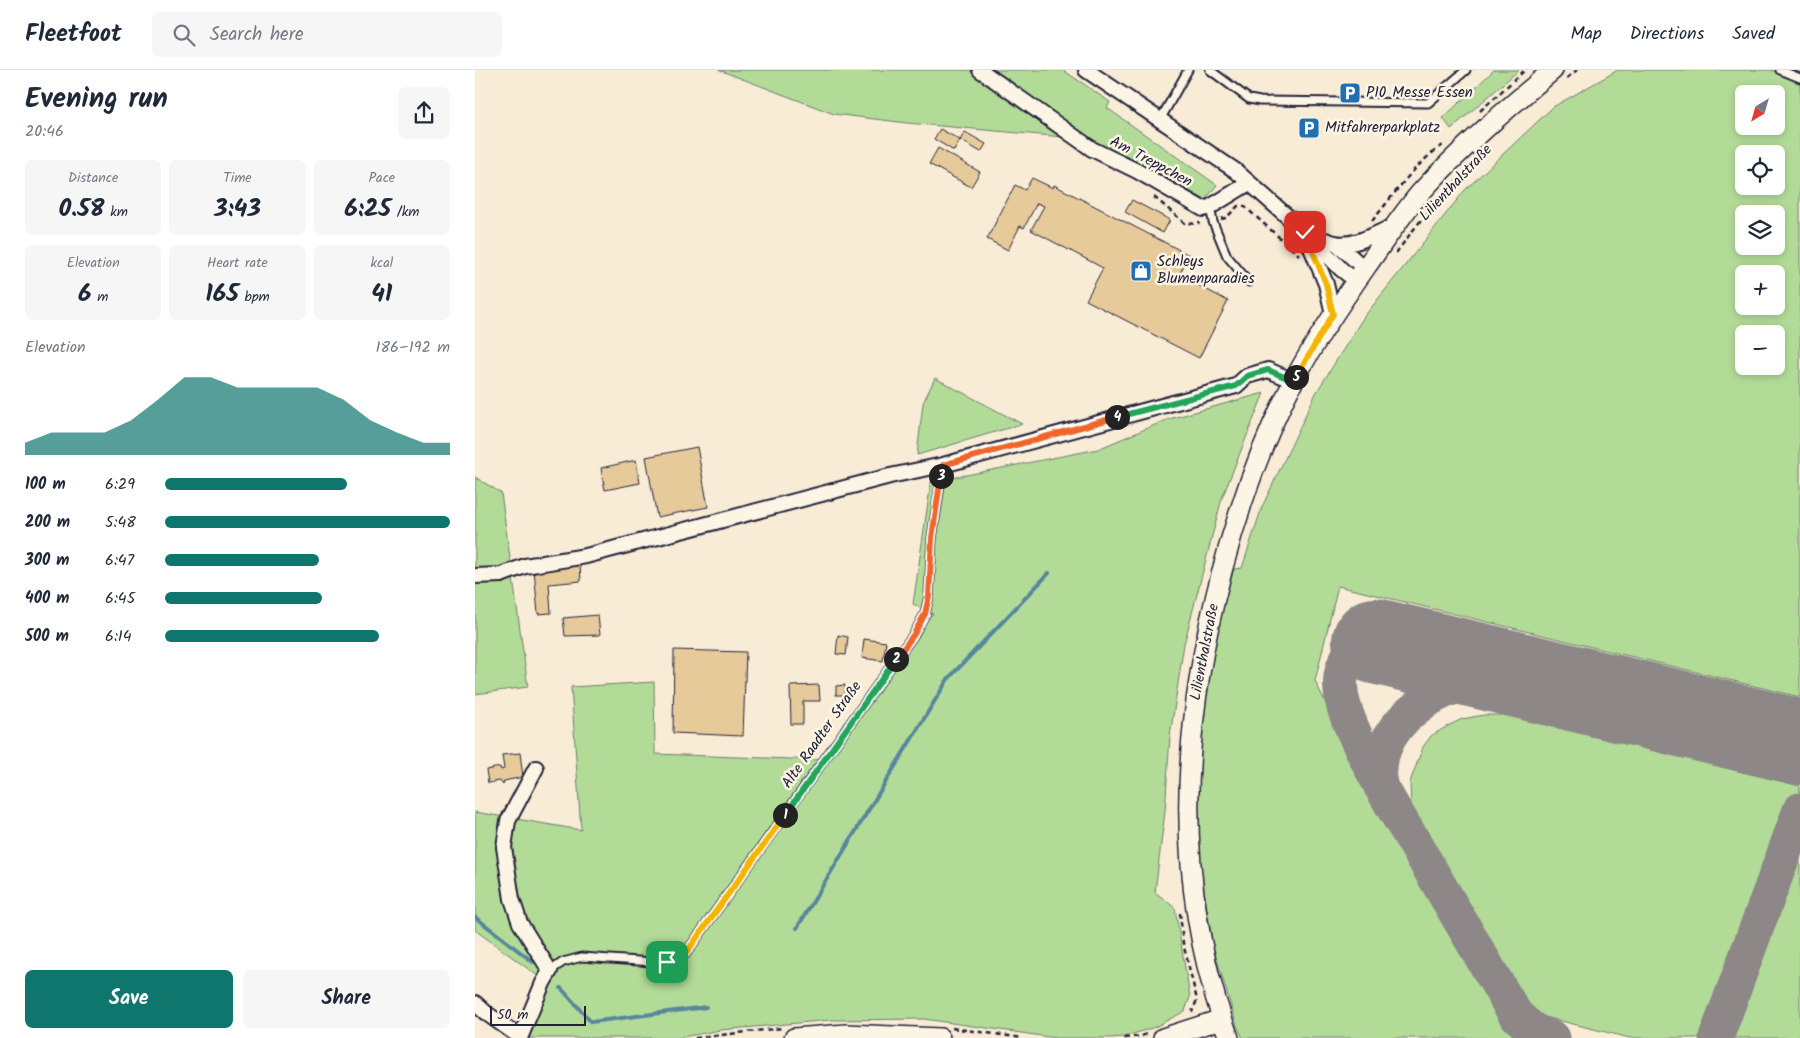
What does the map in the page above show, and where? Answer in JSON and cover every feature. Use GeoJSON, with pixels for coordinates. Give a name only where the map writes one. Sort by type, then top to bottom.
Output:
{"type":"FeatureCollection","features":[{"type":"Feature","properties":{"kind":"main road","name":"Lilienthalstraße"},"geometry":{"type":"LineString","coordinates":[[1229,1038],[1222,1019],[1196,915],[1190,865],[1188,813],[1189,773],[1196,695],[1214,603],[1232,533],[1272,426],[1294,381],[1333,314],[1360,275],[1421,193],[1455,158],[1517,100],[1557,76]]}},
{"type":"Feature","properties":{"kind":"main road"},"geometry":{"type":"LineString","coordinates":[[1163,1038],[1222,1019]]}},
{"type":"Feature","properties":{"kind":"main road"},"geometry":{"type":"LineString","coordinates":[[793,1038],[846,1034],[940,1038]]}},
{"type":"Feature","properties":{"kind":"street","name":"Am Treppchen"},"geometry":{"type":"LineString","coordinates":[[981,70],[1092,149],[1137,171],[1203,209],[1210,208]]}},
{"type":"Feature","properties":{"kind":"street"},"geometry":{"type":"LineString","coordinates":[[1086,70],[1205,150],[1249,183],[1305,232],[1341,269],[1360,275]]}},
{"type":"Feature","properties":{"kind":"street"},"geometry":{"type":"LineString","coordinates":[[1210,208],[1249,183]]}},
{"type":"Feature","properties":{"kind":"street"},"geometry":{"type":"LineString","coordinates":[[1305,232],[1335,243],[1356,242],[1396,225]]}},
{"type":"Feature","properties":{"kind":"street"},"geometry":{"type":"LineString","coordinates":[[1305,232],[1326,284],[1333,314]]}},
{"type":"Feature","properties":{"kind":"street"},"geometry":{"type":"LineString","coordinates":[[1335,243],[1360,275]]}},
{"type":"Feature","properties":{"kind":"street"},"geometry":{"type":"LineString","coordinates":[[475,576],[501,575],[525,566],[586,556],[890,476],[943,465],[1236,386],[1247,376],[1268,370],[1294,381]]}},
{"type":"Feature","properties":{"kind":"street"},"geometry":{"type":"LineString","coordinates":[[475,1003],[520,1038],[543,982],[550,971],[520,923],[512,899],[504,848],[508,821],[536,768]]}},
{"type":"Feature","properties":{"kind":"lane"},"geometry":{"type":"LineString","coordinates":[[1160,120],[1188,70]]}},
{"type":"Feature","properties":{"kind":"lane"},"geometry":{"type":"LineString","coordinates":[[1210,70],[1249,99],[1260,101],[1428,103],[1466,70]]}},
{"type":"Feature","properties":{"kind":"lane"},"geometry":{"type":"LineString","coordinates":[[1784,71],[1800,78]]}},
{"type":"Feature","properties":{"kind":"lane"},"geometry":{"type":"LineString","coordinates":[[1210,208],[1213,222],[1227,256],[1249,282]]}},
{"type":"Feature","properties":{"kind":"lane","name":"Alte Raadter Straße"},"geometry":{"type":"LineString","coordinates":[[550,971],[563,962],[582,957],[667,962],[678,960],[686,953],[908,642],[925,614],[929,596],[932,538],[943,465]]}},
{"type":"Feature","properties":{"kind":"path"},"geometry":{"type":"LineString","coordinates":[[1557,76],[1577,70]]}},
{"type":"Feature","properties":{"kind":"path","name":"Lilienthalstraße"},"geometry":{"type":"LineString","coordinates":[[1395,254],[1417,225],[1467,168]]}},
{"type":"Feature","properties":{"kind":"path"},"geometry":{"type":"LineString","coordinates":[[1147,192],[1186,224],[1213,222],[1226,218],[1238,206],[1244,206],[1299,255]]}},
{"type":"Feature","properties":{"kind":"green space"},"geometry":{"type":"Polygon","coordinates":[[[719,70],[969,70],[1063,137],[907,123],[834,114],[719,70]]]}},
{"type":"Feature","properties":{"kind":"green space"},"geometry":{"type":"Polygon","coordinates":[[[992,70],[1063,70],[1110,102],[1107,108],[1217,185],[1205,200],[1157,172],[1099,147],[992,70]]]}},
{"type":"Feature","properties":{"kind":"green space"},"geometry":{"type":"Polygon","coordinates":[[[1494,70],[1519,70],[1451,129],[1443,118],[1494,70]]]}},
{"type":"Feature","properties":{"kind":"green space"},"geometry":{"type":"Polygon","coordinates":[[[1618,70],[1771,70],[1800,81],[1800,697],[1338,586],[1315,681],[1387,828],[1505,1023],[1522,1038],[1243,1038],[1237,1026],[1213,946],[1201,871],[1197,772],[1207,690],[1221,614],[1234,569],[1242,568],[1262,507],[1316,393],[1363,318],[1465,190],[1553,107],[1618,70]]]}},
{"type":"Feature","properties":{"kind":"green space"},"geometry":{"type":"Polygon","coordinates":[[[935,378],[1022,424],[917,455],[923,403],[935,378]]]}},
{"type":"Feature","properties":{"kind":"green space"},"geometry":{"type":"Polygon","coordinates":[[[1264,393],[1222,498],[1184,644],[1170,736],[1165,811],[1155,892],[1175,908],[1190,997],[1185,1011],[1155,1027],[1124,1037],[1110,1038],[1056,1038],[924,1019],[831,1020],[721,1030],[677,1038],[525,1038],[542,979],[475,930],[475,812],[581,830],[571,687],[654,682],[655,754],[820,760],[711,913],[933,614],[913,604],[931,482],[1098,449],[1169,419],[1264,393]]]}},
{"type":"Feature","properties":{"kind":"green space"},"geometry":{"type":"Polygon","coordinates":[[[475,477],[501,493],[528,687],[475,694],[475,477]]]}},
{"type":"Feature","properties":{"kind":"green space"},"geometry":{"type":"Polygon","coordinates":[[[1484,715],[1507,715],[1800,786],[1800,1038],[1630,1038],[1545,1017],[1531,1007],[1420,828],[1411,806],[1410,782],[1423,747],[1431,736],[1462,719],[1484,715]]]}},
{"type":"Feature","properties":{"kind":"building"},"geometry":{"type":"Polygon","coordinates":[[[940,129],[960,140],[954,151],[934,139],[940,129]]]}},
{"type":"Feature","properties":{"kind":"building"},"geometry":{"type":"Polygon","coordinates":[[[965,132],[986,144],[981,152],[960,140],[965,132]]]}},
{"type":"Feature","properties":{"kind":"building"},"geometry":{"type":"Polygon","coordinates":[[[938,148],[980,172],[971,187],[929,164],[938,148]]]}},
{"type":"Feature","properties":{"kind":"building","name":"Schleys Blumenparadies"},"geometry":{"type":"Polygon","coordinates":[[[1032,178],[1053,188],[1054,185],[1189,255],[1179,275],[1228,301],[1199,358],[1086,300],[1103,268],[1031,230],[1044,206],[1037,203],[1024,228],[1020,226],[1008,250],[987,239],[1015,185],[1025,190],[1032,178]]]}},
{"type":"Feature","properties":{"kind":"building"},"geometry":{"type":"Polygon","coordinates":[[[1132,200],[1170,220],[1163,233],[1125,212],[1132,200]]]}},
{"type":"Feature","properties":{"kind":"building"},"geometry":{"type":"Polygon","coordinates":[[[697,447],[708,507],[657,517],[646,457],[697,447]]]}},
{"type":"Feature","properties":{"kind":"building"},"geometry":{"type":"Polygon","coordinates":[[[636,460],[640,483],[605,490],[601,468],[636,460]]]}},
{"type":"Feature","properties":{"kind":"building"},"geometry":{"type":"Polygon","coordinates":[[[580,565],[581,581],[549,584],[551,613],[538,614],[534,569],[580,565]]]}},
{"type":"Feature","properties":{"kind":"building"},"geometry":{"type":"Polygon","coordinates":[[[598,615],[600,635],[565,636],[563,618],[598,615]]]}},
{"type":"Feature","properties":{"kind":"building"},"geometry":{"type":"Polygon","coordinates":[[[838,635],[848,637],[846,655],[836,654],[838,635]]]}},
{"type":"Feature","properties":{"kind":"building"},"geometry":{"type":"Polygon","coordinates":[[[864,639],[886,642],[883,661],[862,658],[864,639]]]}},
{"type":"Feature","properties":{"kind":"building"},"geometry":{"type":"Polygon","coordinates":[[[674,650],[746,652],[743,736],[673,733],[674,650]]]}},
{"type":"Feature","properties":{"kind":"building"},"geometry":{"type":"Polygon","coordinates":[[[819,685],[820,701],[803,701],[803,724],[791,724],[790,686],[819,685]]]}},
{"type":"Feature","properties":{"kind":"building"},"geometry":{"type":"Polygon","coordinates":[[[845,685],[845,695],[836,695],[836,686],[845,685]]]}},
{"type":"Feature","properties":{"kind":"building"},"geometry":{"type":"Polygon","coordinates":[[[520,753],[523,777],[504,781],[503,785],[500,781],[488,783],[486,770],[500,767],[501,770],[504,769],[502,755],[520,753]]]}},
{"type":"Feature","properties":{"kind":"waterway"},"geometry":{"type":"LineString","coordinates":[[797,928],[948,679],[1049,573]]}},
{"type":"Feature","properties":{"kind":"waterway"},"geometry":{"type":"LineString","coordinates":[[475,917],[533,962]]}},
{"type":"Feature","properties":{"kind":"waterway"},"geometry":{"type":"LineString","coordinates":[[561,988],[591,1022],[706,1007]]}},
{"type":"Feature","properties":{"kind":"taxiway"},"geometry":{"type":"LineString","coordinates":[[1375,641],[1366,642],[1352,651],[1347,658],[1342,674],[1343,703],[1356,737],[1389,801],[1515,1014],[1534,1031],[1553,1038]]}},
{"type":"Feature","properties":{"kind":"taxiway"},"geometry":{"type":"LineString","coordinates":[[1381,787],[1380,766],[1385,746],[1395,729],[1409,714],[1426,701],[1464,684],[1484,680],[1514,679],[1564,686]]}},
{"type":"Feature","properties":{"kind":"taxiway"},"geometry":{"type":"LineString","coordinates":[[1716,1038],[1800,810]]}},
{"type":"Feature","properties":{"kind":"runway"},"geometry":{"type":"LineString","coordinates":[[1375,641],[1800,742]]}},
{"type":"Feature","properties":{"kind":"place","name":"P10 Messe Essen"},"geometry":{"type":"Point","coordinates":[1350,93]}},
{"type":"Feature","properties":{"kind":"place","name":"Mitfahrerparkplatz"},"geometry":{"type":"Point","coordinates":[1309,128]}},
{"type":"Feature","properties":{"kind":"place","name":"Schleys Blumenparadies"},"geometry":{"type":"Point","coordinates":[1141,271]}},
{"type":"Feature","properties":{"kind":"route"},"geometry":{"type":"LineString","coordinates":[[667,962],[678,960],[686,953],[914,634],[925,614],[929,596],[932,538],[943,465],[1236,386],[1247,376],[1268,370],[1294,381],[1333,314],[1326,284],[1305,232]]}}]}
